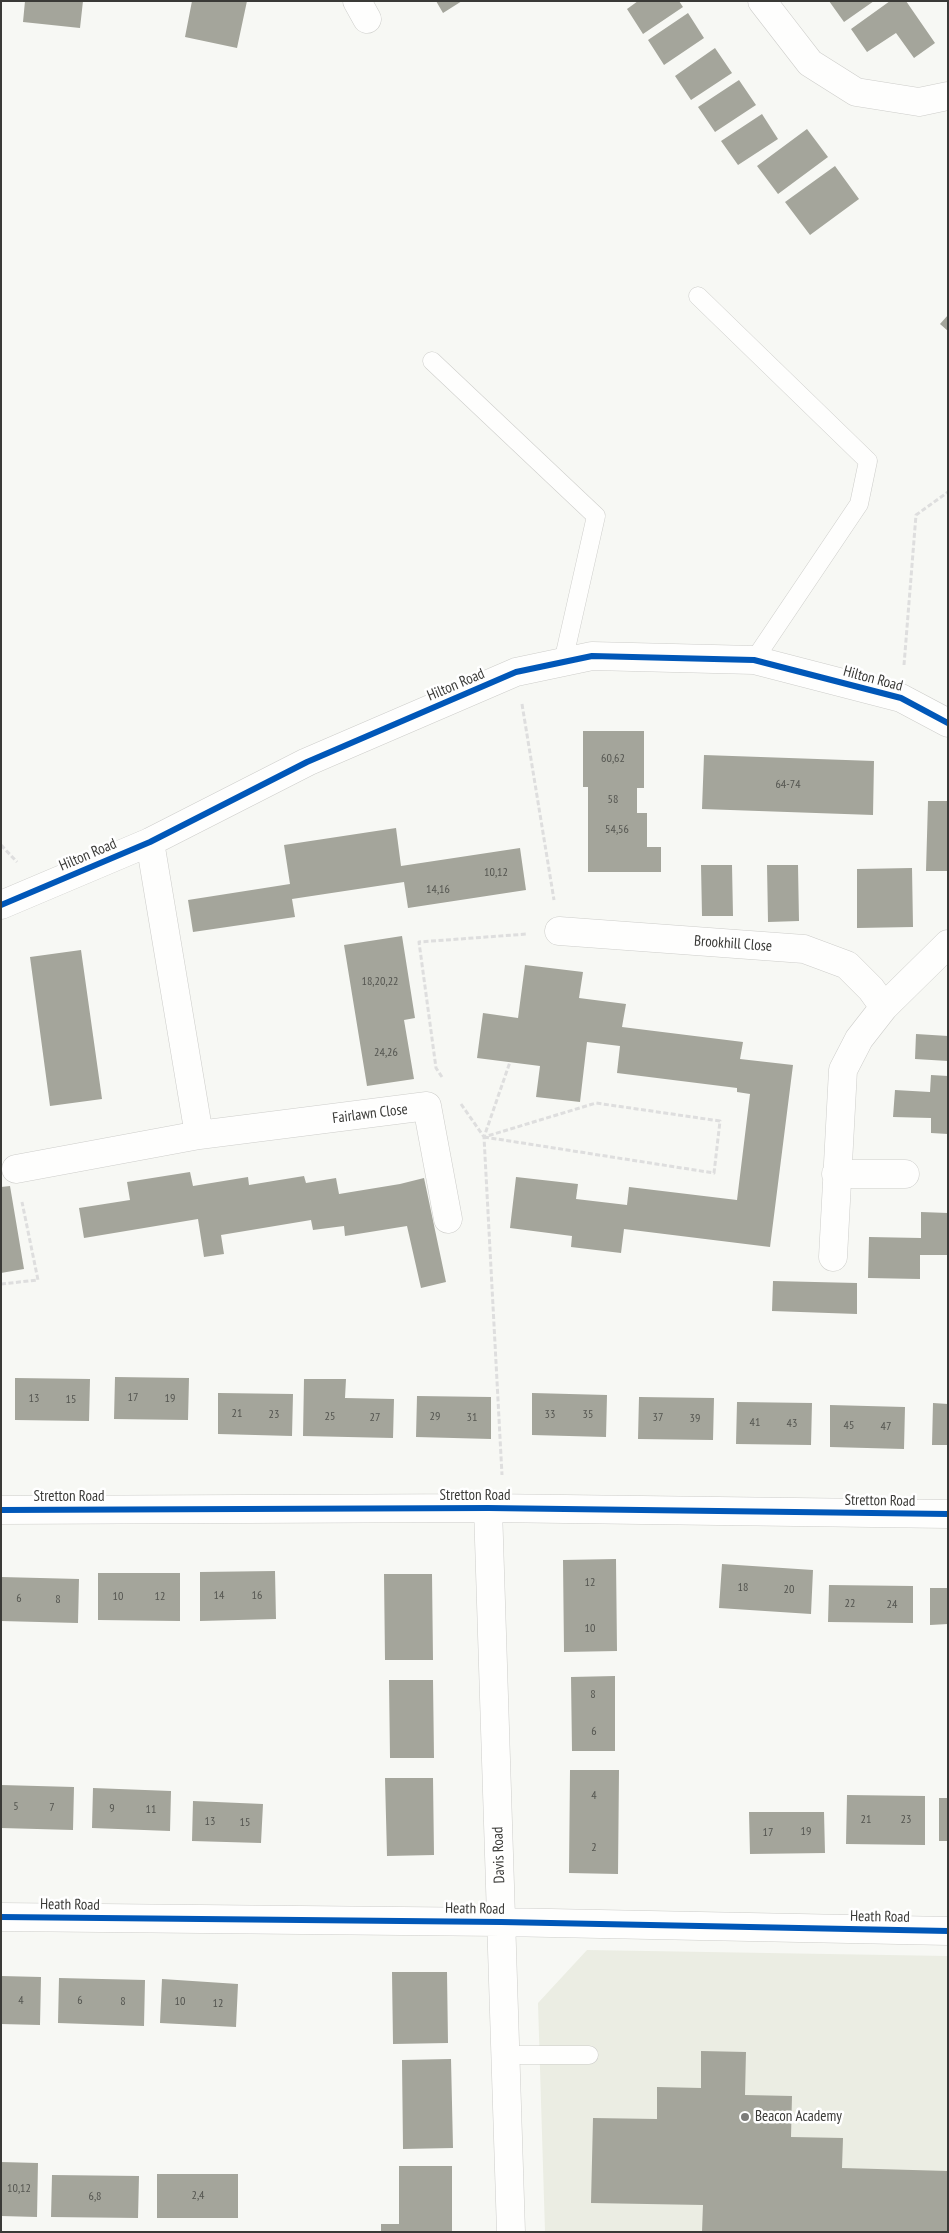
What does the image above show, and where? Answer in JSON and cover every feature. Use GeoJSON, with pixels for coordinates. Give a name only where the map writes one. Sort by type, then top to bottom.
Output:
{"type":"FeatureCollection","features":[{"type":"Feature","properties":{"kind":"street"},"geometry":{"type":"LineString","coordinates":[[762,1],[810,63],[856,92],[919,102],[948,96]]}},
{"type":"Feature","properties":{"kind":"street","name":"Hilton Road"},"geometry":{"type":"LineString","coordinates":[[1,905],[150,842],[307,762],[516,672],[592,656],[754,660],[901,698],[948,723]]}},
{"type":"Feature","properties":{"kind":"street"},"geometry":{"type":"LineString","coordinates":[[150,842],[199,1135]]}},
{"type":"Feature","properties":{"kind":"street","name":"Brookhill Close"},"geometry":{"type":"LineString","coordinates":[[559,931],[804,949],[847,965],[871,989],[884,1007]]}},
{"type":"Feature","properties":{"kind":"street"},"geometry":{"type":"LineString","coordinates":[[833,1257],[843,1070],[859,1039],[884,1007],[948,944]]}},
{"type":"Feature","properties":{"kind":"street","name":"Fairlawn Close"},"geometry":{"type":"LineString","coordinates":[[16,1169],[199,1135],[427,1106],[448,1219]]}},
{"type":"Feature","properties":{"kind":"street"},"geometry":{"type":"LineString","coordinates":[[836,1174],[904,1174]]}},
{"type":"Feature","properties":{"kind":"street","name":"Stretton Road"},"geometry":{"type":"LineString","coordinates":[[1,1510],[496,1508],[948,1514]]}},
{"type":"Feature","properties":{"kind":"street","name":"Davis Road"},"geometry":{"type":"LineString","coordinates":[[496,1508],[501,1922],[511,2232]]}},
{"type":"Feature","properties":{"kind":"street","name":"Heath Road"},"geometry":{"type":"LineString","coordinates":[[1,1917],[501,1922],[948,1931]]}},
{"type":"Feature","properties":{"kind":"lane"},"geometry":{"type":"LineString","coordinates":[[698,296],[868,461],[859,504],[754,660]]}},
{"type":"Feature","properties":{"kind":"lane"},"geometry":{"type":"LineString","coordinates":[[432,361],[596,516],[563,662]]}},
{"type":"Feature","properties":{"kind":"lane"},"geometry":{"type":"LineString","coordinates":[[505,2055],[589,2056]]}},
{"type":"Feature","properties":{"kind":"path"},"geometry":{"type":"LineString","coordinates":[[901,698],[916,515],[948,492]]}},
{"type":"Feature","properties":{"kind":"path"},"geometry":{"type":"LineString","coordinates":[[447,1083],[436,1068],[419,942],[559,931],[516,672]]}},
{"type":"Feature","properties":{"kind":"path"},"geometry":{"type":"LineString","coordinates":[[496,1508],[484,1137],[510,1062]]}},
{"type":"Feature","properties":{"kind":"path"},"geometry":{"type":"LineString","coordinates":[[457,1099],[484,1137],[714,1173],[720,1121],[596,1103],[484,1137]]}},
{"type":"Feature","properties":{"kind":"path"},"geometry":{"type":"LineString","coordinates":[[1,1284],[38,1280],[16,1169]]}},
{"type":"Feature","properties":{"kind":"shaded area","name":"Beacon Academy"},"geometry":{"type":"Polygon","coordinates":[[[587,1950],[948,1956],[948,2232],[545,2232],[538,2003],[587,1950]]]}},
{"type":"Feature","properties":{"kind":"building"},"geometry":{"type":"Polygon","coordinates":[[[25,1],[83,1],[80,28],[23,22],[25,1]]]}},
{"type":"Feature","properties":{"kind":"building"},"geometry":{"type":"Polygon","coordinates":[[[192,1],[247,1],[237,48],[185,37],[192,1]]]}},
{"type":"Feature","properties":{"kind":"building"},"geometry":{"type":"Polygon","coordinates":[[[436,1],[462,1],[443,13],[436,1]]]}},
{"type":"Feature","properties":{"kind":"building"},"geometry":{"type":"Polygon","coordinates":[[[638,1],[679,1],[683,7],[643,34],[627,9],[638,1]]]}},
{"type":"Feature","properties":{"kind":"building"},"geometry":{"type":"Polygon","coordinates":[[[829,1],[874,1],[844,22],[829,1]]]}},
{"type":"Feature","properties":{"kind":"building"},"geometry":{"type":"Polygon","coordinates":[[[890,1],[906,1],[935,43],[914,58],[896,33],[867,52],[851,29],[890,1]]]}},
{"type":"Feature","properties":{"kind":"building"},"geometry":{"type":"Polygon","coordinates":[[[688,13],[704,38],[664,65],[648,40],[688,13]]]}},
{"type":"Feature","properties":{"kind":"building"},"geometry":{"type":"Polygon","coordinates":[[[715,48],[732,73],[691,100],[675,76],[715,48]]]}},
{"type":"Feature","properties":{"kind":"building"},"geometry":{"type":"Polygon","coordinates":[[[739,80],[756,105],[715,132],[698,107],[739,80]]]}},
{"type":"Feature","properties":{"kind":"building"},"geometry":{"type":"Polygon","coordinates":[[[762,114],[778,139],[738,165],[721,141],[762,114]]]}},
{"type":"Feature","properties":{"kind":"building"},"geometry":{"type":"Polygon","coordinates":[[[807,129],[828,157],[778,194],[757,166],[807,129]]]}},
{"type":"Feature","properties":{"kind":"building"},"geometry":{"type":"Polygon","coordinates":[[[835,166],[859,199],[810,235],[785,202],[835,166]]]}},
{"type":"Feature","properties":{"kind":"building"},"geometry":{"type":"Polygon","coordinates":[[[948,315],[948,331],[940,324],[948,315]]]}},
{"type":"Feature","properties":{"kind":"building"},"geometry":{"type":"Polygon","coordinates":[[[583,731],[644,731],[644,788],[637,788],[637,813],[647,813],[647,847],[661,847],[661,872],[588,872],[588,787],[583,787],[583,731]]]}},
{"type":"Feature","properties":{"kind":"building"},"geometry":{"type":"Polygon","coordinates":[[[704,755],[874,761],[873,815],[702,809],[704,755]]]}},
{"type":"Feature","properties":{"kind":"building"},"geometry":{"type":"Polygon","coordinates":[[[928,801],[948,801],[948,871],[926,871],[928,801]]]}},
{"type":"Feature","properties":{"kind":"building"},"geometry":{"type":"Polygon","coordinates":[[[396,828],[401,866],[520,848],[526,890],[408,908],[404,882],[292,899],[295,917],[193,932],[188,900],[290,884],[284,845],[396,828]]]}},
{"type":"Feature","properties":{"kind":"building"},"geometry":{"type":"Polygon","coordinates":[[[701,865],[732,865],[733,916],[702,916],[701,865]]]}},
{"type":"Feature","properties":{"kind":"building"},"geometry":{"type":"Polygon","coordinates":[[[767,865],[798,865],[799,921],[768,922],[767,865]]]}},
{"type":"Feature","properties":{"kind":"building"},"geometry":{"type":"Polygon","coordinates":[[[912,868],[913,927],[857,928],[857,869],[912,868]]]}},
{"type":"Feature","properties":{"kind":"building"},"geometry":{"type":"Polygon","coordinates":[[[402,936],[415,1018],[404,1020],[414,1079],[367,1086],[344,945],[402,936]]]}},
{"type":"Feature","properties":{"kind":"building"},"geometry":{"type":"Polygon","coordinates":[[[81,950],[102,1099],[50,1106],[30,957],[81,950]]]}},
{"type":"Feature","properties":{"kind":"building"},"geometry":{"type":"Polygon","coordinates":[[[525,965],[583,972],[579,998],[626,1004],[622,1027],[743,1042],[740,1059],[793,1065],[770,1247],[624,1229],[621,1253],[571,1247],[572,1236],[510,1228],[516,1177],[578,1184],[576,1199],[627,1205],[629,1187],[737,1200],[750,1094],[737,1092],[737,1088],[617,1073],[620,1046],[587,1042],[580,1102],[536,1097],[540,1066],[477,1058],[483,1013],[518,1018],[525,965]]]}},
{"type":"Feature","properties":{"kind":"building"},"geometry":{"type":"Polygon","coordinates":[[[916,1034],[948,1036],[948,1061],[915,1059],[916,1034]]]}},
{"type":"Feature","properties":{"kind":"building"},"geometry":{"type":"Polygon","coordinates":[[[931,1075],[948,1076],[948,1134],[931,1133],[931,1118],[893,1117],[895,1090],[930,1092],[931,1075]]]}},
{"type":"Feature","properties":{"kind":"building"},"geometry":{"type":"Polygon","coordinates":[[[190,1172],[193,1186],[248,1177],[249,1185],[304,1176],[306,1183],[336,1178],[339,1194],[424,1178],[446,1282],[421,1288],[407,1226],[345,1236],[344,1226],[313,1230],[311,1220],[221,1235],[224,1254],[204,1257],[198,1219],[84,1238],[79,1208],[130,1200],[127,1182],[190,1172]]]}},
{"type":"Feature","properties":{"kind":"building"},"geometry":{"type":"Polygon","coordinates":[[[10,1186],[24,1269],[1,1273],[1,1187],[10,1186]]]}},
{"type":"Feature","properties":{"kind":"building"},"geometry":{"type":"Polygon","coordinates":[[[921,1212],[948,1213],[948,1255],[920,1255],[920,1279],[868,1278],[869,1237],[921,1238],[921,1212]]]}},
{"type":"Feature","properties":{"kind":"building"},"geometry":{"type":"Polygon","coordinates":[[[773,1281],[857,1283],[857,1314],[772,1311],[773,1281]]]}},
{"type":"Feature","properties":{"kind":"building"},"geometry":{"type":"Polygon","coordinates":[[[115,1377],[189,1378],[188,1420],[114,1419],[115,1377]]]}},
{"type":"Feature","properties":{"kind":"building"},"geometry":{"type":"Polygon","coordinates":[[[15,1378],[90,1379],[89,1421],[15,1420],[15,1378]]]}},
{"type":"Feature","properties":{"kind":"building"},"geometry":{"type":"Polygon","coordinates":[[[304,1379],[346,1379],[345,1398],[394,1399],[393,1438],[303,1436],[304,1379]]]}},
{"type":"Feature","properties":{"kind":"building"},"geometry":{"type":"Polygon","coordinates":[[[218,1393],[293,1394],[292,1436],[218,1434],[218,1393]]]}},
{"type":"Feature","properties":{"kind":"building"},"geometry":{"type":"Polygon","coordinates":[[[532,1393],[607,1395],[606,1437],[532,1435],[532,1393]]]}},
{"type":"Feature","properties":{"kind":"building"},"geometry":{"type":"Polygon","coordinates":[[[417,1396],[491,1397],[491,1439],[416,1437],[417,1396]]]}},
{"type":"Feature","properties":{"kind":"building"},"geometry":{"type":"Polygon","coordinates":[[[639,1397],[714,1398],[713,1440],[638,1439],[639,1397]]]}},
{"type":"Feature","properties":{"kind":"building"},"geometry":{"type":"Polygon","coordinates":[[[737,1402],[812,1403],[811,1445],[736,1444],[737,1402]]]}},
{"type":"Feature","properties":{"kind":"building"},"geometry":{"type":"Polygon","coordinates":[[[933,1403],[948,1404],[948,1445],[932,1445],[933,1403]]]}},
{"type":"Feature","properties":{"kind":"building"},"geometry":{"type":"Polygon","coordinates":[[[830,1405],[905,1407],[904,1449],[830,1447],[830,1405]]]}},
{"type":"Feature","properties":{"kind":"building"},"geometry":{"type":"Polygon","coordinates":[[[616,1559],[617,1651],[564,1652],[563,1560],[616,1559]]]}},
{"type":"Feature","properties":{"kind":"building"},"geometry":{"type":"Polygon","coordinates":[[[722,1564],[813,1570],[811,1614],[719,1608],[722,1564]]]}},
{"type":"Feature","properties":{"kind":"building"},"geometry":{"type":"Polygon","coordinates":[[[275,1571],[276,1619],[200,1621],[200,1572],[275,1571]]]}},
{"type":"Feature","properties":{"kind":"building"},"geometry":{"type":"Polygon","coordinates":[[[98,1573],[180,1573],[180,1621],[98,1620],[98,1573]]]}},
{"type":"Feature","properties":{"kind":"building"},"geometry":{"type":"Polygon","coordinates":[[[384,1574],[432,1574],[433,1660],[385,1660],[384,1574]]]}},
{"type":"Feature","properties":{"kind":"building"},"geometry":{"type":"Polygon","coordinates":[[[1,1577],[79,1579],[78,1623],[1,1621],[1,1577]]]}},
{"type":"Feature","properties":{"kind":"building"},"geometry":{"type":"Polygon","coordinates":[[[829,1585],[913,1586],[913,1623],[828,1622],[829,1585]]]}},
{"type":"Feature","properties":{"kind":"building"},"geometry":{"type":"Polygon","coordinates":[[[930,1588],[948,1588],[948,1624],[930,1625],[930,1588]]]}},
{"type":"Feature","properties":{"kind":"building"},"geometry":{"type":"Polygon","coordinates":[[[615,1676],[615,1751],[572,1751],[571,1677],[615,1676]]]}},
{"type":"Feature","properties":{"kind":"building"},"geometry":{"type":"Polygon","coordinates":[[[389,1680],[433,1680],[434,1758],[390,1758],[389,1680]]]}},
{"type":"Feature","properties":{"kind":"building"},"geometry":{"type":"Polygon","coordinates":[[[570,1770],[619,1770],[618,1874],[569,1873],[570,1770]]]}},
{"type":"Feature","properties":{"kind":"building"},"geometry":{"type":"Polygon","coordinates":[[[385,1778],[433,1778],[434,1855],[387,1856],[385,1778]]]}},
{"type":"Feature","properties":{"kind":"building"},"geometry":{"type":"Polygon","coordinates":[[[1,1785],[74,1787],[73,1830],[1,1828],[1,1785]]]}},
{"type":"Feature","properties":{"kind":"building"},"geometry":{"type":"Polygon","coordinates":[[[93,1788],[171,1791],[170,1831],[92,1828],[93,1788]]]}},
{"type":"Feature","properties":{"kind":"building"},"geometry":{"type":"Polygon","coordinates":[[[847,1795],[925,1796],[925,1845],[846,1844],[847,1795]]]}},
{"type":"Feature","properties":{"kind":"building"},"geometry":{"type":"Polygon","coordinates":[[[939,1798],[948,1798],[948,1841],[939,1841],[939,1798]]]}},
{"type":"Feature","properties":{"kind":"building"},"geometry":{"type":"Polygon","coordinates":[[[193,1801],[263,1804],[261,1843],[192,1841],[193,1801]]]}},
{"type":"Feature","properties":{"kind":"building"},"geometry":{"type":"Polygon","coordinates":[[[749,1812],[824,1812],[825,1853],[750,1854],[749,1812]]]}},
{"type":"Feature","properties":{"kind":"building"},"geometry":{"type":"Polygon","coordinates":[[[392,1972],[447,1972],[448,2043],[393,2044],[392,1972]]]}},
{"type":"Feature","properties":{"kind":"building"},"geometry":{"type":"Polygon","coordinates":[[[1,1976],[41,1977],[40,2025],[1,2024],[1,1976]]]}},
{"type":"Feature","properties":{"kind":"building"},"geometry":{"type":"Polygon","coordinates":[[[59,1978],[145,1980],[144,2026],[58,2023],[59,1978]]]}},
{"type":"Feature","properties":{"kind":"building"},"geometry":{"type":"Polygon","coordinates":[[[162,1979],[238,1984],[236,2027],[160,2023],[162,1979]]]}},
{"type":"Feature","properties":{"kind":"building"},"geometry":{"type":"Polygon","coordinates":[[[701,2051],[746,2052],[745,2095],[792,2096],[791,2137],[843,2138],[842,2168],[948,2171],[948,2232],[702,2232],[703,2205],[591,2203],[593,2118],[657,2119],[657,2087],[701,2088],[701,2051]]]}},
{"type":"Feature","properties":{"kind":"building"},"geometry":{"type":"Polygon","coordinates":[[[451,2059],[453,2148],[403,2149],[402,2060],[451,2059]]]}},
{"type":"Feature","properties":{"kind":"building"},"geometry":{"type":"Polygon","coordinates":[[[1,2162],[38,2163],[37,2217],[1,2216],[1,2162]]]}},
{"type":"Feature","properties":{"kind":"building"},"geometry":{"type":"Polygon","coordinates":[[[399,2166],[452,2166],[452,2232],[381,2232],[381,2224],[399,2224],[399,2166]]]}},
{"type":"Feature","properties":{"kind":"building"},"geometry":{"type":"Polygon","coordinates":[[[157,2174],[238,2174],[238,2218],[157,2218],[157,2174]]]}},
{"type":"Feature","properties":{"kind":"building"},"geometry":{"type":"Polygon","coordinates":[[[52,2175],[139,2176],[138,2218],[51,2217],[52,2175]]]}},
{"type":"Feature","properties":{"kind":"cycle path"},"geometry":{"type":"LineString","coordinates":[[1,905],[150,842],[307,762],[516,672],[592,656],[754,660],[901,698],[948,723]]}},
{"type":"Feature","properties":{"kind":"cycle path"},"geometry":{"type":"LineString","coordinates":[[1,1510],[488,1508],[948,1514]]}},
{"type":"Feature","properties":{"kind":"cycle path"},"geometry":{"type":"LineString","coordinates":[[1,1917],[501,1922],[948,1931]]}},
{"type":"Feature","properties":{"kind":"place","name":"Beacon Academy"},"geometry":{"type":"Point","coordinates":[745,2117]}}]}
